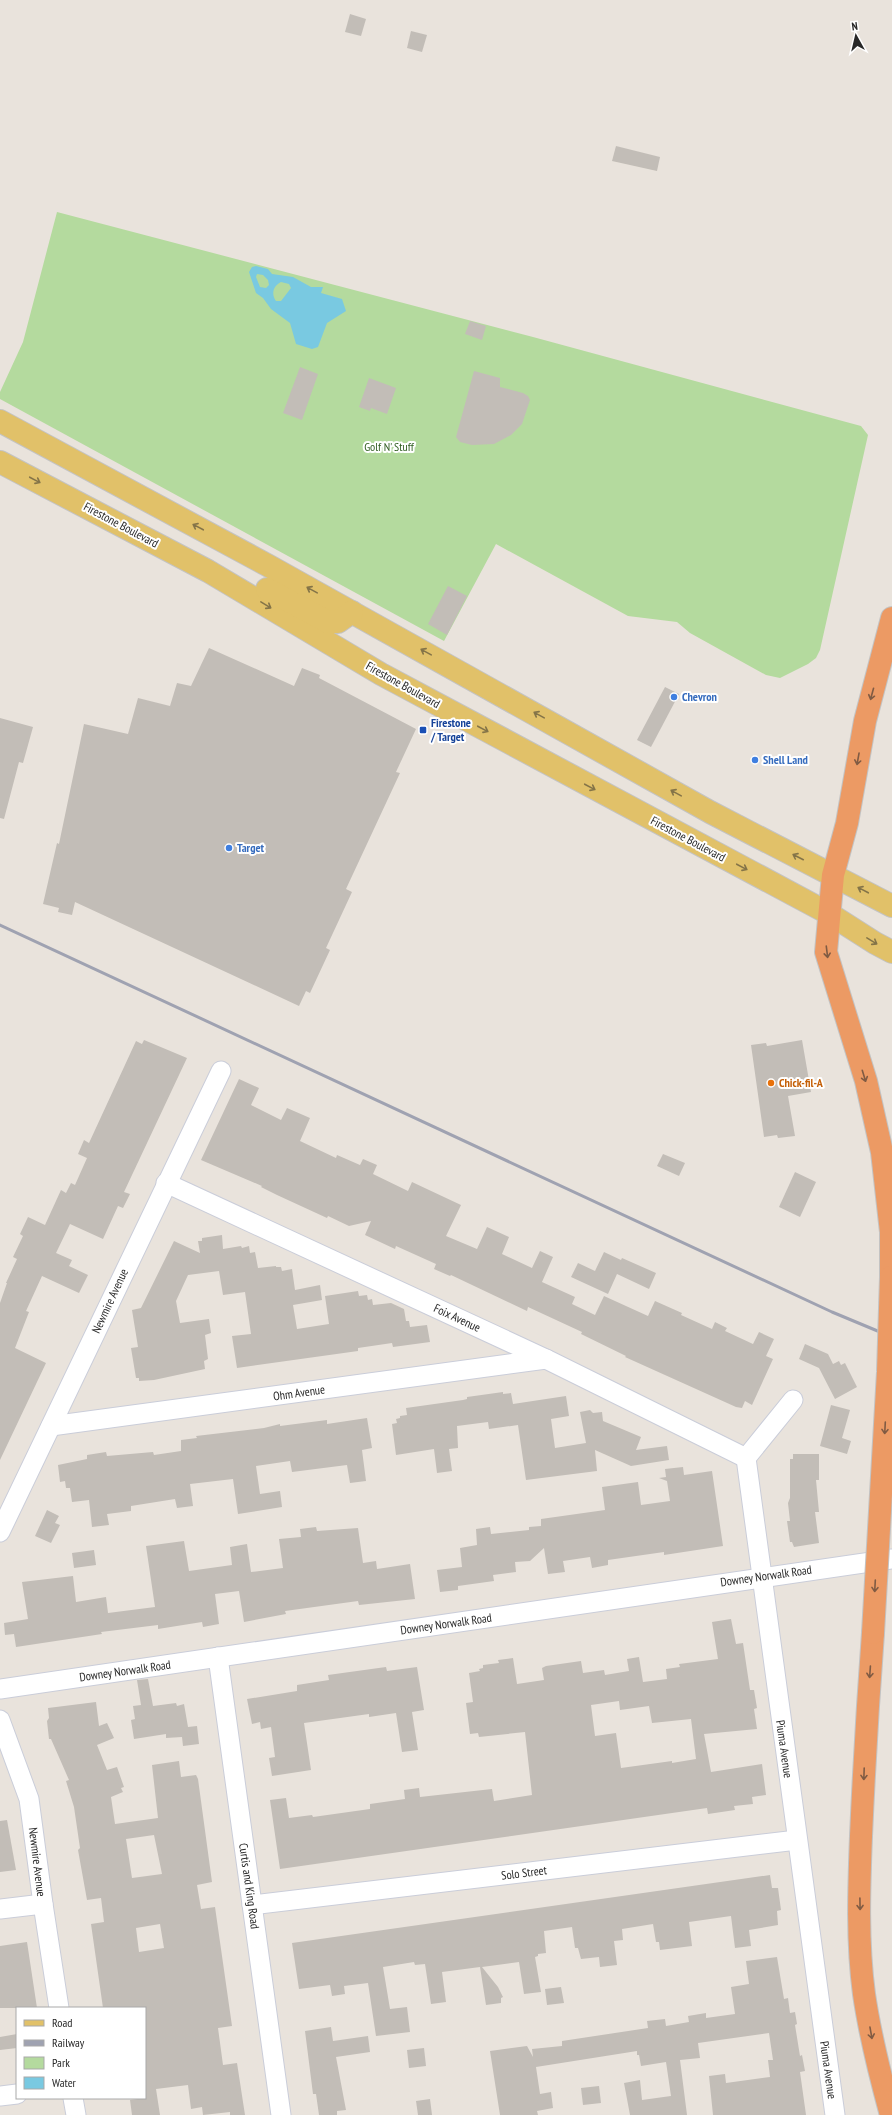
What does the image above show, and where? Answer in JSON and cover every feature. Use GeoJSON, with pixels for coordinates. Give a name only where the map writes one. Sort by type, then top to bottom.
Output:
{"type":"FeatureCollection","features":[{"type":"Feature","properties":{"kind":"highway"},"geometry":{"type":"LineString","coordinates":[[891,2115],[875,2056],[864,1992],[860,1939],[859,1890],[864,1764],[887,1380],[891,1277],[891,1232],[882,1152],[866,1082],[826,952],[828,913],[833,875],[847,823],[865,721],[892,618]]}},
{"type":"Feature","properties":{"kind":"main road"},"geometry":{"type":"LineString","coordinates":[[0,421],[352,612],[710,812],[892,906]]}},
{"type":"Feature","properties":{"kind":"main road","name":"Firestone Boulevard"},"geometry":{"type":"LineString","coordinates":[[0,462],[208,571],[381,674],[828,913],[892,952]]}},
{"type":"Feature","properties":{"kind":"main road"},"geometry":{"type":"LineString","coordinates":[[208,571],[238,574],[328,622],[338,622],[352,612]]}},
{"type":"Feature","properties":{"kind":"street","name":"Newmire Avenue"},"geometry":{"type":"LineString","coordinates":[[0,1532],[52,1426],[220,1071]]}},
{"type":"Feature","properties":{"kind":"street","name":"Foix Avenue"},"geometry":{"type":"LineString","coordinates":[[166,1183],[546,1359],[746,1458]]}},
{"type":"Feature","properties":{"kind":"street","name":"Ohm Avenue"},"geometry":{"type":"LineString","coordinates":[[52,1426],[546,1359]]}},
{"type":"Feature","properties":{"kind":"street"},"geometry":{"type":"LineString","coordinates":[[746,1458],[793,1400]]}},
{"type":"Feature","properties":{"kind":"street","name":"Piuma Avenue"},"geometry":{"type":"LineString","coordinates":[[746,1458],[760,1577],[835,2115]]}},
{"type":"Feature","properties":{"kind":"street","name":"Downey Norwalk Road"},"geometry":{"type":"LineString","coordinates":[[0,1689],[760,1577],[892,1559]]}},
{"type":"Feature","properties":{"kind":"street","name":"Curtis and King Road"},"geometry":{"type":"LineString","coordinates":[[218,1657],[281,2115]]}},
{"type":"Feature","properties":{"kind":"street","name":"Newmire Avenue"},"geometry":{"type":"LineString","coordinates":[[0,1720],[29,1799],[59,2007]]}},
{"type":"Feature","properties":{"kind":"street","name":"Solo Street"},"geometry":{"type":"LineString","coordinates":[[252,1905],[797,1840]]}},
{"type":"Feature","properties":{"kind":"street"},"geometry":{"type":"LineString","coordinates":[[0,1910],[43,1904]]}},
{"type":"Feature","properties":{"kind":"street"},"geometry":{"type":"LineString","coordinates":[[0,2096],[16,2094]]}},
{"type":"Feature","properties":{"kind":"street"},"geometry":{"type":"LineString","coordinates":[[73,2099],[76,2115]]}},
{"type":"Feature","properties":{"kind":"green space","name":"Golf N' Stuff"},"geometry":{"type":"Polygon","coordinates":[[[57,212],[533,337],[861,426],[868,435],[820,650],[816,658],[808,664],[780,678],[766,675],[690,633],[677,622],[628,616],[496,544],[444,641],[0,399],[0,392],[23,342],[57,212]]]}},
{"type":"Feature","properties":{"kind":"water"},"geometry":{"type":"Polygon","coordinates":[[[256,266],[268,269],[272,274],[293,277],[311,287],[323,287],[321,293],[342,299],[346,311],[327,323],[318,347],[312,349],[296,344],[290,323],[271,309],[263,298],[256,293],[249,272],[252,267],[256,266]],[[257,274],[256,277],[260,287],[266,288],[269,285],[268,280],[263,275],[257,274]],[[281,282],[276,286],[273,293],[276,301],[281,301],[291,288],[289,284],[281,282]]]}},
{"type":"Feature","properties":{"kind":"building"},"geometry":{"type":"Polygon","coordinates":[[[350,14],[366,19],[361,36],[345,32],[350,14]]]}},
{"type":"Feature","properties":{"kind":"building"},"geometry":{"type":"Polygon","coordinates":[[[411,31],[427,35],[422,52],[407,48],[411,31]]]}},
{"type":"Feature","properties":{"kind":"building"},"geometry":{"type":"Polygon","coordinates":[[[616,146],[660,157],[657,171],[612,161],[616,146]]]}},
{"type":"Feature","properties":{"kind":"building"},"geometry":{"type":"Polygon","coordinates":[[[470,321],[486,326],[482,340],[465,334],[470,321]]]}},
{"type":"Feature","properties":{"kind":"building"},"geometry":{"type":"Polygon","coordinates":[[[300,367],[318,374],[302,420],[283,413],[300,367]]]}},
{"type":"Feature","properties":{"kind":"building"},"geometry":{"type":"Polygon","coordinates":[[[474,371],[500,378],[500,387],[523,393],[528,396],[530,400],[522,424],[511,435],[494,444],[472,445],[460,442],[456,437],[474,371]]]}},
{"type":"Feature","properties":{"kind":"building"},"geometry":{"type":"Polygon","coordinates":[[[369,378],[396,388],[387,414],[371,408],[370,411],[359,407],[369,378]]]}},
{"type":"Feature","properties":{"kind":"building"},"geometry":{"type":"Polygon","coordinates":[[[448,586],[467,596],[447,635],[428,624],[448,586]]]}},
{"type":"Feature","properties":{"kind":"building","name":"Target"},"geometry":{"type":"Polygon","coordinates":[[[209,648],[294,686],[302,668],[320,675],[319,678],[416,729],[396,772],[400,773],[346,889],[352,892],[326,948],[330,950],[310,993],[306,991],[299,1006],[75,902],[72,915],[58,912],[59,908],[43,904],[57,843],[59,844],[84,724],[128,734],[138,698],[170,706],[177,683],[191,686],[209,648]]]}},
{"type":"Feature","properties":{"kind":"building","name":"Chevron"},"geometry":{"type":"Polygon","coordinates":[[[665,687],[679,694],[651,747],[637,740],[665,687]]]}},
{"type":"Feature","properties":{"kind":"building"},"geometry":{"type":"Polygon","coordinates":[[[0,718],[33,727],[23,763],[19,762],[4,819],[0,818],[0,718]]]}},
{"type":"Feature","properties":{"kind":"building"},"geometry":{"type":"Polygon","coordinates":[[[144,1040],[187,1058],[124,1192],[130,1194],[123,1208],[118,1206],[103,1239],[70,1224],[56,1253],[72,1260],[69,1266],[88,1275],[79,1293],[42,1276],[26,1311],[29,1312],[15,1348],[46,1363],[0,1460],[0,1303],[6,1283],[17,1259],[13,1257],[23,1236],[20,1234],[28,1217],[45,1225],[61,1190],[66,1193],[71,1183],[75,1185],[87,1158],[78,1154],[84,1140],[89,1143],[136,1041],[142,1044],[144,1040]]]}},
{"type":"Feature","properties":{"kind":"building","name":"Chick-fil-A"},"geometry":{"type":"Polygon","coordinates":[[[802,1040],[811,1092],[788,1096],[795,1136],[778,1138],[777,1135],[764,1137],[751,1045],[766,1043],[767,1046],[802,1040]]]}},
{"type":"Feature","properties":{"kind":"building"},"geometry":{"type":"Polygon","coordinates":[[[239,1079],[259,1088],[251,1105],[281,1120],[287,1108],[310,1118],[300,1141],[336,1158],[337,1155],[360,1165],[363,1159],[377,1165],[373,1174],[408,1191],[412,1182],[461,1205],[446,1236],[477,1249],[487,1227],[509,1237],[502,1254],[532,1268],[540,1251],[553,1257],[542,1282],[575,1297],[572,1304],[595,1315],[604,1296],[648,1316],[655,1301],[712,1329],[715,1322],[727,1328],[725,1331],[753,1344],[759,1332],[774,1339],[766,1356],[773,1359],[752,1405],[745,1401],[742,1408],[736,1407],[625,1357],[626,1356],[581,1334],[582,1332],[528,1307],[527,1311],[451,1275],[450,1276],[434,1269],[436,1264],[396,1246],[395,1249],[365,1235],[371,1221],[349,1226],[328,1216],[327,1218],[277,1195],[261,1187],[262,1186],[201,1160],[239,1079]]]}},
{"type":"Feature","properties":{"kind":"building"},"geometry":{"type":"Polygon","coordinates":[[[663,1154],[685,1163],[679,1176],[657,1166],[663,1154]]]}},
{"type":"Feature","properties":{"kind":"building"},"geometry":{"type":"Polygon","coordinates":[[[795,1172],[816,1182],[800,1217],[779,1207],[795,1172]]]}},
{"type":"Feature","properties":{"kind":"building"},"geometry":{"type":"Polygon","coordinates":[[[222,1235],[223,1249],[249,1246],[250,1253],[255,1252],[258,1268],[276,1266],[281,1267],[282,1271],[292,1269],[295,1290],[320,1285],[322,1300],[293,1305],[297,1329],[329,1324],[325,1296],[358,1291],[359,1296],[367,1295],[368,1300],[372,1299],[373,1305],[391,1303],[404,1309],[406,1321],[409,1321],[410,1327],[427,1325],[430,1342],[393,1347],[392,1343],[358,1348],[358,1351],[237,1368],[232,1336],[251,1334],[245,1292],[223,1295],[219,1271],[188,1275],[176,1301],[180,1323],[209,1319],[211,1333],[205,1335],[208,1359],[204,1361],[205,1369],[154,1380],[139,1381],[139,1378],[136,1378],[131,1348],[138,1347],[132,1310],[141,1308],[174,1241],[200,1253],[198,1241],[202,1241],[202,1238],[222,1235]]]}},
{"type":"Feature","properties":{"kind":"building"},"geometry":{"type":"Polygon","coordinates":[[[604,1252],[656,1273],[649,1289],[617,1274],[608,1294],[571,1277],[578,1263],[595,1271],[604,1252]]]}},
{"type":"Feature","properties":{"kind":"building"},"geometry":{"type":"Polygon","coordinates":[[[805,1344],[828,1354],[833,1364],[839,1361],[841,1365],[845,1363],[857,1387],[835,1399],[819,1368],[799,1359],[805,1344]]]}},
{"type":"Feature","properties":{"kind":"building"},"geometry":{"type":"Polygon","coordinates":[[[503,1392],[503,1394],[511,1393],[513,1404],[566,1396],[569,1416],[551,1419],[555,1448],[586,1443],[580,1412],[590,1410],[593,1413],[602,1412],[603,1421],[641,1437],[636,1450],[667,1446],[669,1460],[631,1466],[595,1450],[597,1471],[526,1480],[518,1425],[489,1429],[488,1422],[457,1426],[458,1448],[449,1449],[452,1471],[437,1473],[434,1449],[396,1455],[392,1424],[397,1423],[396,1419],[400,1418],[400,1416],[407,1415],[406,1408],[463,1400],[467,1399],[467,1397],[503,1392]]]}},
{"type":"Feature","properties":{"kind":"building"},"geometry":{"type":"Polygon","coordinates":[[[831,1405],[850,1410],[842,1438],[851,1441],[847,1454],[820,1446],[831,1405]]]}},
{"type":"Feature","properties":{"kind":"building"},"geometry":{"type":"Polygon","coordinates":[[[367,1418],[372,1448],[362,1450],[366,1481],[350,1483],[347,1465],[292,1472],[290,1461],[256,1466],[260,1494],[280,1491],[282,1507],[238,1514],[233,1479],[190,1484],[193,1506],[177,1508],[175,1499],[131,1506],[131,1511],[107,1514],[109,1525],[92,1527],[89,1500],[72,1502],[70,1488],[66,1488],[65,1481],[60,1482],[58,1465],[87,1459],[87,1455],[106,1452],[107,1456],[153,1452],[154,1455],[181,1451],[181,1440],[197,1438],[196,1436],[264,1428],[280,1424],[280,1426],[327,1420],[327,1424],[367,1418]]]}},
{"type":"Feature","properties":{"kind":"building"},"geometry":{"type":"Polygon","coordinates":[[[793,1454],[819,1454],[819,1480],[816,1480],[819,1512],[815,1512],[819,1543],[794,1547],[792,1542],[790,1542],[787,1521],[790,1521],[788,1503],[790,1498],[790,1459],[793,1459],[793,1454]]]}},
{"type":"Feature","properties":{"kind":"building"},"geometry":{"type":"Polygon","coordinates":[[[683,1467],[684,1475],[712,1471],[723,1546],[664,1555],[664,1552],[608,1560],[608,1565],[592,1568],[590,1557],[563,1561],[565,1572],[548,1574],[544,1548],[530,1561],[515,1562],[516,1572],[493,1575],[494,1581],[458,1586],[458,1590],[440,1592],[437,1570],[462,1567],[460,1548],[477,1545],[476,1529],[490,1527],[491,1534],[529,1530],[529,1527],[541,1526],[541,1519],[605,1510],[602,1487],[638,1482],[641,1505],[670,1501],[667,1481],[659,1478],[666,1477],[665,1469],[683,1467]]]}},
{"type":"Feature","properties":{"kind":"building"},"geometry":{"type":"Polygon","coordinates":[[[47,1510],[59,1516],[55,1523],[60,1525],[51,1543],[35,1536],[47,1510]]]}},
{"type":"Feature","properties":{"kind":"building"},"geometry":{"type":"Polygon","coordinates":[[[316,1527],[317,1531],[358,1528],[363,1563],[376,1561],[377,1569],[410,1564],[415,1599],[359,1605],[358,1601],[285,1611],[286,1614],[244,1622],[239,1591],[215,1594],[219,1624],[203,1627],[202,1622],[158,1629],[158,1625],[101,1632],[102,1634],[16,1647],[14,1634],[5,1635],[4,1623],[28,1619],[22,1582],[73,1576],[76,1602],[106,1597],[108,1613],[155,1607],[146,1546],[184,1541],[189,1571],[232,1565],[230,1547],[247,1544],[251,1572],[283,1568],[279,1539],[301,1537],[300,1529],[316,1527]]]}},
{"type":"Feature","properties":{"kind":"building"},"geometry":{"type":"Polygon","coordinates":[[[94,1550],[96,1565],[74,1568],[72,1553],[94,1550]]]}},
{"type":"Feature","properties":{"kind":"building"},"geometry":{"type":"Polygon","coordinates":[[[731,1619],[736,1644],[743,1643],[750,1690],[754,1690],[757,1708],[754,1709],[757,1729],[704,1734],[711,1772],[762,1764],[766,1795],[752,1797],[753,1804],[734,1806],[735,1810],[708,1814],[707,1808],[280,1869],[270,1800],[286,1798],[289,1818],[312,1815],[313,1817],[370,1809],[370,1804],[405,1799],[404,1790],[419,1788],[420,1797],[492,1789],[494,1801],[532,1795],[525,1732],[479,1737],[478,1733],[470,1734],[466,1703],[473,1702],[469,1673],[480,1671],[479,1669],[483,1668],[483,1665],[499,1663],[498,1660],[513,1658],[517,1684],[544,1680],[542,1668],[546,1666],[581,1661],[583,1673],[604,1670],[605,1675],[629,1671],[627,1659],[639,1657],[643,1682],[667,1679],[666,1669],[680,1667],[679,1664],[718,1659],[712,1622],[731,1619]],[[619,1701],[591,1705],[595,1736],[616,1733],[621,1768],[696,1759],[691,1719],[652,1723],[649,1706],[620,1710],[619,1701]]]}},
{"type":"Feature","properties":{"kind":"building"},"geometry":{"type":"Polygon","coordinates":[[[386,1667],[387,1671],[417,1667],[424,1710],[412,1712],[418,1750],[402,1752],[396,1713],[369,1717],[369,1714],[304,1723],[311,1770],[272,1776],[269,1758],[275,1757],[271,1727],[261,1729],[260,1722],[252,1724],[247,1699],[297,1691],[297,1685],[329,1680],[328,1675],[386,1667]]]}},
{"type":"Feature","properties":{"kind":"building"},"geometry":{"type":"Polygon","coordinates":[[[148,1679],[153,1706],[176,1703],[177,1706],[184,1704],[188,1727],[197,1726],[199,1744],[183,1746],[182,1737],[166,1738],[166,1734],[134,1739],[131,1720],[135,1719],[133,1706],[141,1705],[137,1680],[148,1679]]]}},
{"type":"Feature","properties":{"kind":"building"},"geometry":{"type":"Polygon","coordinates":[[[96,1702],[99,1726],[107,1723],[114,1738],[97,1745],[107,1770],[117,1767],[124,1787],[121,1788],[123,1792],[111,1797],[115,1824],[158,1818],[152,1765],[179,1761],[181,1777],[196,1775],[198,1779],[212,1882],[197,1885],[201,1909],[215,1907],[232,2026],[218,2028],[223,2065],[237,2063],[245,2115],[230,2115],[230,2112],[203,2115],[202,2107],[191,2109],[188,2085],[156,2089],[160,2115],[132,2115],[130,2100],[146,2099],[146,2007],[103,2007],[91,1924],[104,1922],[101,1898],[87,1900],[78,1850],[80,1848],[74,1807],[66,1781],[69,1780],[51,1739],[49,1739],[47,1721],[49,1718],[48,1708],[96,1702]],[[154,1835],[126,1839],[132,1878],[162,1874],[154,1835]],[[160,1924],[136,1928],[139,1952],[164,1948],[160,1924]]]}},
{"type":"Feature","properties":{"kind":"building"},"geometry":{"type":"Polygon","coordinates":[[[7,1820],[16,1870],[0,1872],[0,1821],[7,1820]]]}},
{"type":"Feature","properties":{"kind":"building"},"geometry":{"type":"Polygon","coordinates":[[[770,1875],[772,1888],[778,1888],[781,1910],[777,1911],[778,1925],[749,1930],[751,1946],[735,1948],[731,1916],[689,1922],[692,1946],[660,1950],[659,1942],[656,1942],[653,1924],[622,1929],[623,1940],[614,1941],[617,1965],[600,1967],[599,1957],[581,1959],[578,1948],[575,1948],[572,1927],[544,1931],[546,1953],[538,1954],[538,1956],[535,1957],[541,1992],[524,1994],[519,1962],[482,1967],[498,1987],[503,1997],[501,1998],[501,2003],[486,2005],[480,1967],[442,1972],[446,2002],[431,2004],[425,1964],[415,1965],[414,1962],[383,1967],[390,2009],[407,2007],[410,2032],[376,2036],[368,1983],[344,1986],[345,1994],[332,1996],[330,1985],[299,1989],[292,1943],[770,1875]]]}},
{"type":"Feature","properties":{"kind":"building"},"geometry":{"type":"Polygon","coordinates":[[[27,1942],[37,2007],[0,2008],[0,1946],[27,1942]]]}},
{"type":"Feature","properties":{"kind":"building"},"geometry":{"type":"Polygon","coordinates":[[[777,1957],[784,1999],[788,1998],[790,2013],[795,2012],[797,2024],[795,2025],[800,2056],[802,2055],[805,2071],[800,2072],[806,2115],[713,2115],[709,2076],[725,2074],[726,2083],[770,2077],[768,2060],[773,2060],[769,2033],[698,2043],[700,2058],[680,2060],[687,2115],[630,2115],[624,2083],[640,2080],[642,2100],[671,2096],[666,2062],[641,2066],[637,2051],[536,2067],[540,2094],[551,2092],[553,2108],[537,2111],[538,2115],[500,2115],[490,2051],[527,2046],[533,2057],[532,2049],[562,2046],[562,2041],[648,2028],[647,2021],[665,2019],[666,2026],[689,2022],[688,2016],[706,2013],[706,2018],[735,2014],[731,1987],[749,1984],[746,1961],[777,1957]]]}},
{"type":"Feature","properties":{"kind":"building"},"geometry":{"type":"Polygon","coordinates":[[[561,1987],[564,2003],[547,2005],[545,1989],[561,1987]]]}},
{"type":"Feature","properties":{"kind":"building"},"geometry":{"type":"Polygon","coordinates":[[[331,2027],[333,2041],[368,2036],[370,2052],[336,2057],[346,2110],[337,2111],[337,2115],[319,2115],[316,2094],[313,2094],[305,2031],[331,2027]]]}},
{"type":"Feature","properties":{"kind":"building"},"geometry":{"type":"Polygon","coordinates":[[[16,2034],[16,2048],[0,2050],[0,2037],[16,2034]]]}},
{"type":"Feature","properties":{"kind":"building"},"geometry":{"type":"Polygon","coordinates":[[[424,2048],[426,2066],[409,2068],[407,2050],[424,2048]]]}},
{"type":"Feature","properties":{"kind":"building"},"geometry":{"type":"Polygon","coordinates":[[[599,2086],[601,2103],[583,2105],[581,2088],[599,2086]]]}},
{"type":"Feature","properties":{"kind":"building"},"geometry":{"type":"Polygon","coordinates":[[[430,2099],[432,2115],[418,2115],[416,2101],[430,2099]]]}},
{"type":"Feature","properties":{"kind":"railway"},"geometry":{"type":"LineString","coordinates":[[0,925],[832,1312],[892,1337]]}},
{"type":"Feature","properties":{"kind":"place","name":"Chevron"},"geometry":{"type":"Point","coordinates":[674,697]}},
{"type":"Feature","properties":{"kind":"place","name":"Firestone / Target"},"geometry":{"type":"Point","coordinates":[423,730]}},
{"type":"Feature","properties":{"kind":"place","name":"Shell Land"},"geometry":{"type":"Point","coordinates":[755,760]}},
{"type":"Feature","properties":{"kind":"place","name":"Target"},"geometry":{"type":"Point","coordinates":[229,848]}},
{"type":"Feature","properties":{"kind":"place","name":"Chick-fil-A"},"geometry":{"type":"Point","coordinates":[771,1083]}}]}
